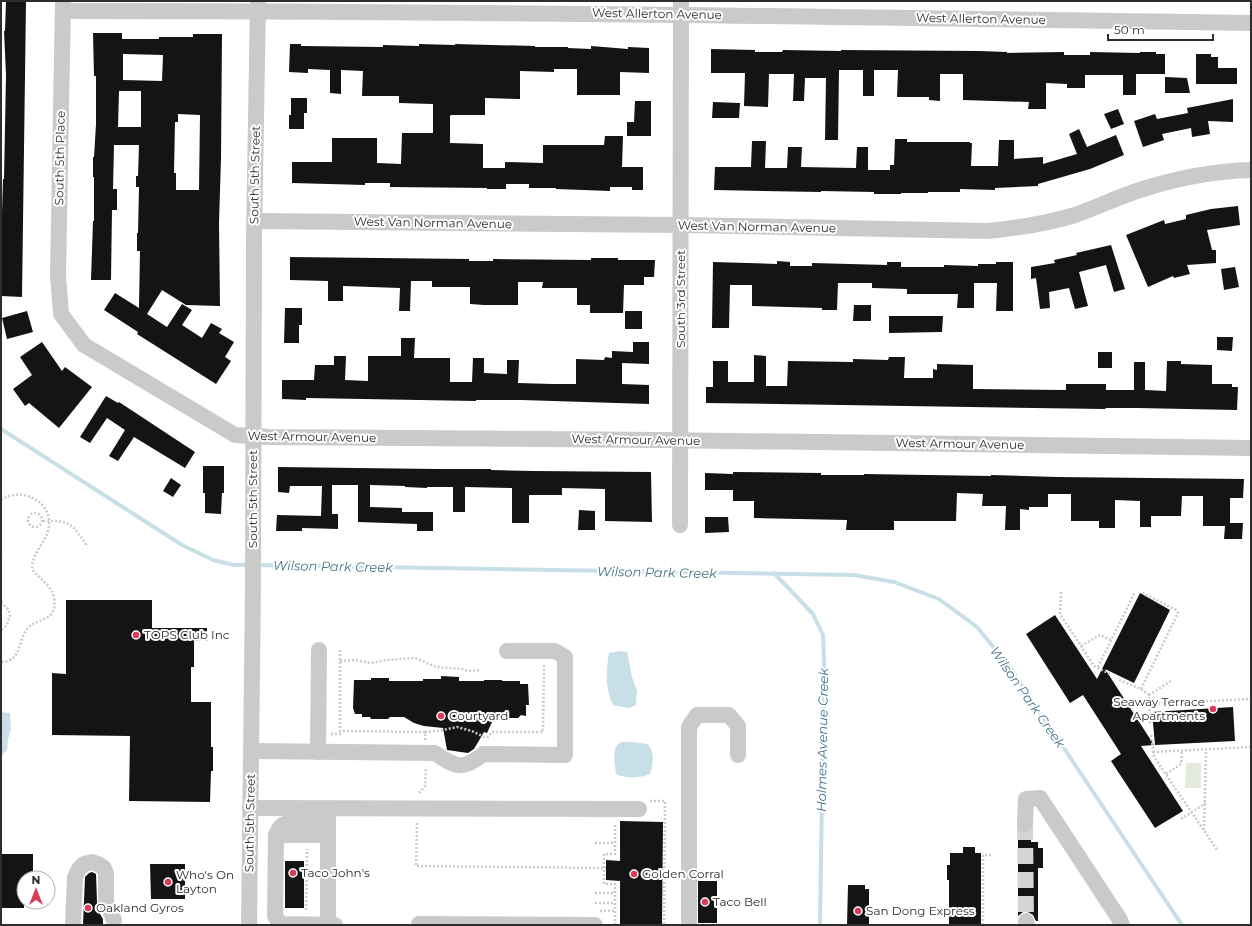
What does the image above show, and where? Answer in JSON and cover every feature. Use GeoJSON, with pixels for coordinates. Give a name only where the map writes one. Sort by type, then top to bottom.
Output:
{"type":"FeatureCollection","features":[{"type":"Feature","properties":{"kind":"street","name":"West Allerton Avenue"},"geometry":{"type":"LineString","coordinates":[[63,6],[681,8],[1251,22]]}},
{"type":"Feature","properties":{"kind":"street","name":"South 5th Place"},"geometry":{"type":"LineString","coordinates":[[61,314],[58,275],[63,6]]}},
{"type":"Feature","properties":{"kind":"street","name":"South 5th Street"},"geometry":{"type":"LineString","coordinates":[[249,925],[258,6]]}},
{"type":"Feature","properties":{"kind":"street","name":"South 3rd Street"},"geometry":{"type":"LineString","coordinates":[[680,525],[681,8]]}},
{"type":"Feature","properties":{"kind":"street","name":"West Van Norman Avenue"},"geometry":{"type":"LineString","coordinates":[[255,221],[681,225],[988,231],[1034,226],[1075,215],[1143,189],[1181,178],[1228,170],[1251,170]]}},
{"type":"Feature","properties":{"kind":"street","name":"West Armour Avenue"},"geometry":{"type":"LineString","coordinates":[[61,314],[84,345],[235,435],[253,437],[681,440],[1251,448]]}},
{"type":"Feature","properties":{"kind":"street"},"geometry":{"type":"LineString","coordinates":[[318,752],[319,650]]}},
{"type":"Feature","properties":{"kind":"street"},"geometry":{"type":"LineString","coordinates":[[251,751],[435,753],[449,763],[460,765],[472,763],[483,754],[565,755],[565,657],[555,652],[507,652]]}},
{"type":"Feature","properties":{"kind":"street"},"geometry":{"type":"LineString","coordinates":[[689,925],[689,727],[697,715],[729,715],[738,726],[738,755]]}},
{"type":"Feature","properties":{"kind":"street"},"geometry":{"type":"LineString","coordinates":[[1025,824],[1026,799],[1040,798],[1122,925]]}},
{"type":"Feature","properties":{"kind":"street"},"geometry":{"type":"LineString","coordinates":[[250,808],[328,822]]}},
{"type":"Feature","properties":{"kind":"street"},"geometry":{"type":"LineString","coordinates":[[335,925],[283,924],[279,922],[276,916],[276,836],[283,824],[290,822],[328,822],[639,809]]}},
{"type":"Feature","properties":{"kind":"street"},"geometry":{"type":"LineString","coordinates":[[276,836],[307,835],[328,822]]}},
{"type":"Feature","properties":{"kind":"street"},"geometry":{"type":"LineString","coordinates":[[328,822],[328,925]]}},
{"type":"Feature","properties":{"kind":"street"},"geometry":{"type":"LineString","coordinates":[[73,925],[75,877],[79,869],[84,864],[92,862],[104,868],[106,874],[106,902],[114,920]]}},
{"type":"Feature","properties":{"kind":"street"},"geometry":{"type":"LineString","coordinates":[[419,924],[518,925],[594,918]]}},
{"type":"Feature","properties":{"kind":"path"},"geometry":{"type":"LineString","coordinates":[[1,500],[10,495],[28,496],[37,500],[46,509],[49,520],[47,534],[34,556],[32,569],[49,586],[54,598],[53,611],[49,616],[29,626],[15,656],[6,662],[1,662]]}},
{"type":"Feature","properties":{"kind":"path"},"geometry":{"type":"LineString","coordinates":[[43,521],[41,516],[37,513],[32,514],[28,519],[30,526],[35,528],[43,521],[49,520],[61,520],[73,525],[88,547]]}},
{"type":"Feature","properties":{"kind":"path"},"geometry":{"type":"LineString","coordinates":[[1,553],[1,560]]}},
{"type":"Feature","properties":{"kind":"path"},"geometry":{"type":"LineString","coordinates":[[1062,592],[1060,614],[1094,666],[1110,674]]}},
{"type":"Feature","properties":{"kind":"path"},"geometry":{"type":"LineString","coordinates":[[1098,667],[1135,592]]}},
{"type":"Feature","properties":{"kind":"path"},"geometry":{"type":"LineString","coordinates":[[1141,592],[1176,610],[1178,613],[1141,689]]}},
{"type":"Feature","properties":{"kind":"path"},"geometry":{"type":"LineString","coordinates":[[1,602],[8,609],[10,614],[7,625],[1,630]]}},
{"type":"Feature","properties":{"kind":"path"},"geometry":{"type":"LineString","coordinates":[[1081,646],[1100,635],[1111,640]]}},
{"type":"Feature","properties":{"kind":"path"},"geometry":{"type":"LineString","coordinates":[[340,650],[340,731],[425,732],[457,727],[472,731],[484,737],[488,737],[492,732],[543,732],[544,652]]}},
{"type":"Feature","properties":{"kind":"path"},"geometry":{"type":"LineString","coordinates":[[340,661],[354,660],[371,663],[413,658],[436,667],[469,671],[481,670]]}},
{"type":"Feature","properties":{"kind":"path"},"geometry":{"type":"LineString","coordinates":[[1119,680],[1141,689],[1149,695],[1150,725]]}},
{"type":"Feature","properties":{"kind":"path"},"geometry":{"type":"LineString","coordinates":[[1149,695],[1171,681]]}},
{"type":"Feature","properties":{"kind":"path"},"geometry":{"type":"LineString","coordinates":[[1150,704],[1250,699]]}},
{"type":"Feature","properties":{"kind":"path"},"geometry":{"type":"LineString","coordinates":[[418,794],[425,786],[426,781],[425,732]]}},
{"type":"Feature","properties":{"kind":"path"},"geometry":{"type":"LineString","coordinates":[[1151,735],[1154,757],[1218,851]]}},
{"type":"Feature","properties":{"kind":"path"},"geometry":{"type":"LineString","coordinates":[[1153,752],[1250,748]]}},
{"type":"Feature","properties":{"kind":"path"},"geometry":{"type":"LineString","coordinates":[[1204,830],[1206,803],[1206,750]]}},
{"type":"Feature","properties":{"kind":"path"},"geometry":{"type":"LineString","coordinates":[[1166,774],[1181,764],[1182,751]]}},
{"type":"Feature","properties":{"kind":"path"},"geometry":{"type":"LineString","coordinates":[[639,809],[642,801],[664,801],[664,925]]}},
{"type":"Feature","properties":{"kind":"path"},"geometry":{"type":"LineString","coordinates":[[1181,819],[1206,803]]}},
{"type":"Feature","properties":{"kind":"path"},"geometry":{"type":"LineString","coordinates":[[615,925],[615,884],[604,884],[604,854],[615,854],[616,809]]}},
{"type":"Feature","properties":{"kind":"path"},"geometry":{"type":"LineString","coordinates":[[417,818],[416,866],[605,868]]}},
{"type":"Feature","properties":{"kind":"path"},"geometry":{"type":"LineString","coordinates":[[306,914],[307,835]]}},
{"type":"Feature","properties":{"kind":"path"},"geometry":{"type":"LineString","coordinates":[[595,843],[615,843]]}},
{"type":"Feature","properties":{"kind":"path"},"geometry":{"type":"LineString","coordinates":[[983,925],[983,855],[993,855]]}},
{"type":"Feature","properties":{"kind":"path"},"geometry":{"type":"LineString","coordinates":[[595,893],[615,893]]}},
{"type":"Feature","properties":{"kind":"path"},"geometry":{"type":"LineString","coordinates":[[595,903],[615,903]]}},
{"type":"Feature","properties":{"kind":"path"},"geometry":{"type":"LineString","coordinates":[[594,918],[615,911]]}},
{"type":"Feature","properties":{"kind":"shaded area"},"geometry":{"type":"Polygon","coordinates":[[[1186,763],[1201,763],[1201,788],[1185,788],[1186,763]]]}},
{"type":"Feature","properties":{"kind":"water"},"geometry":{"type":"Polygon","coordinates":[[[620,651],[627,652],[632,677],[637,691],[636,705],[629,708],[613,705],[607,686],[607,666],[609,653],[620,651]]]}},
{"type":"Feature","properties":{"kind":"water"},"geometry":{"type":"Polygon","coordinates":[[[1,712],[10,713],[11,730],[7,750],[2,755],[1,755],[1,712]]]}},
{"type":"Feature","properties":{"kind":"water"},"geometry":{"type":"Polygon","coordinates":[[[621,742],[648,744],[652,751],[653,762],[650,774],[624,777],[616,774],[615,752],[618,744],[621,742]]]}},
{"type":"Feature","properties":{"kind":"building"},"geometry":{"type":"Polygon","coordinates":[[[6,1],[26,1],[22,297],[1,296],[1,212],[4,179],[6,75],[4,31],[6,1]]]}},
{"type":"Feature","properties":{"kind":"building"},"geometry":{"type":"Polygon","coordinates":[[[93,33],[122,33],[122,39],[159,39],[159,37],[193,37],[193,34],[222,34],[219,223],[220,306],[186,305],[162,290],[147,314],[167,327],[182,304],[192,310],[182,325],[202,338],[211,323],[222,329],[219,333],[234,342],[225,357],[231,361],[216,384],[137,334],[138,332],[104,310],[115,293],[139,308],[140,251],[137,251],[137,233],[139,187],[136,187],[136,176],[138,176],[139,145],[114,145],[113,189],[117,189],[117,210],[112,210],[111,280],[91,280],[94,221],[93,157],[96,124],[96,76],[94,76],[93,33]],[[123,54],[123,80],[162,81],[163,55],[123,54]],[[119,91],[118,127],[141,127],[141,91],[119,91]],[[178,114],[178,122],[175,122],[174,173],[176,173],[176,190],[199,190],[200,115],[178,114]]]}},
{"type":"Feature","properties":{"kind":"building"},"geometry":{"type":"Polygon","coordinates":[[[290,44],[301,44],[301,46],[383,47],[383,45],[419,46],[419,44],[455,44],[591,49],[591,46],[628,49],[628,47],[649,48],[649,73],[620,72],[620,95],[577,95],[577,69],[554,69],[554,72],[520,71],[520,99],[485,98],[485,115],[450,116],[450,143],[483,144],[483,168],[505,168],[505,162],[543,163],[543,145],[604,145],[605,136],[623,136],[622,167],[643,167],[643,190],[632,190],[632,187],[610,187],[610,191],[529,188],[529,184],[506,184],[506,189],[487,189],[390,187],[390,183],[365,183],[365,185],[292,183],[292,162],[332,162],[332,138],[377,138],[377,163],[401,164],[402,133],[433,133],[433,104],[399,103],[399,96],[362,96],[363,71],[341,70],[341,94],[330,93],[330,70],[308,69],[308,73],[289,72],[290,44]]]}},
{"type":"Feature","properties":{"kind":"building"},"geometry":{"type":"Polygon","coordinates":[[[711,49],[755,50],[755,52],[782,52],[783,50],[841,50],[979,51],[1007,53],[1064,52],[1064,55],[1090,55],[1090,52],[1156,52],[1156,54],[1165,54],[1165,74],[1136,74],[1136,95],[1123,95],[1123,75],[1085,75],[1085,88],[1067,88],[1067,84],[1046,83],[1046,109],[1028,109],[1029,102],[963,100],[963,74],[940,74],[940,101],[929,100],[929,97],[897,97],[898,70],[874,70],[874,96],[863,96],[863,70],[839,70],[838,140],[825,140],[826,78],[805,78],[804,101],[793,101],[794,74],[769,74],[768,107],[744,106],[745,73],[711,73],[711,49]]]}},
{"type":"Feature","properties":{"kind":"building"},"geometry":{"type":"Polygon","coordinates":[[[1196,54],[1211,54],[1211,57],[1218,57],[1218,68],[1237,68],[1237,84],[1196,84],[1196,54]]]}},
{"type":"Feature","properties":{"kind":"building"},"geometry":{"type":"Polygon","coordinates":[[[1165,77],[1187,78],[1190,93],[1165,93],[1165,77]]]}},
{"type":"Feature","properties":{"kind":"building"},"geometry":{"type":"Polygon","coordinates":[[[291,98],[307,98],[307,113],[304,113],[304,129],[289,129],[291,98]]]}},
{"type":"Feature","properties":{"kind":"building"},"geometry":{"type":"Polygon","coordinates":[[[1233,99],[1233,122],[1208,121],[1210,134],[1192,137],[1191,128],[1162,134],[1164,140],[1143,147],[1134,121],[1155,114],[1157,119],[1188,113],[1187,108],[1233,99]]]}},
{"type":"Feature","properties":{"kind":"building"},"geometry":{"type":"Polygon","coordinates":[[[635,101],[651,101],[651,136],[627,136],[627,122],[634,122],[635,101]]]}},
{"type":"Feature","properties":{"kind":"building"},"geometry":{"type":"Polygon","coordinates":[[[713,102],[740,103],[739,118],[712,118],[713,102]]]}},
{"type":"Feature","properties":{"kind":"building"},"geometry":{"type":"Polygon","coordinates":[[[1118,109],[1124,124],[1111,129],[1104,114],[1118,109]]]}},
{"type":"Feature","properties":{"kind":"building"},"geometry":{"type":"Polygon","coordinates":[[[1079,129],[1087,147],[1116,135],[1124,155],[1090,169],[1038,184],[1038,186],[995,188],[995,190],[960,189],[960,192],[874,194],[874,192],[714,190],[715,167],[751,167],[752,141],[766,141],[765,168],[787,168],[788,147],[802,147],[801,167],[856,168],[857,147],[868,147],[868,170],[890,170],[890,165],[894,165],[895,139],[907,139],[907,142],[970,142],[972,143],[971,166],[998,166],[999,140],[1014,140],[1014,159],[1043,157],[1043,164],[1077,154],[1069,134],[1079,129]]]}},
{"type":"Feature","properties":{"kind":"building"},"geometry":{"type":"Polygon","coordinates":[[[1238,206],[1240,225],[1207,230],[1212,250],[1216,250],[1216,263],[1187,265],[1190,274],[1174,278],[1173,276],[1148,287],[1126,235],[1164,220],[1165,224],[1186,219],[1186,215],[1211,209],[1238,206]]]}},
{"type":"Feature","properties":{"kind":"building"},"geometry":{"type":"Polygon","coordinates":[[[1111,245],[1125,289],[1114,292],[1106,265],[1079,272],[1088,306],[1075,309],[1069,288],[1049,292],[1050,308],[1040,309],[1036,278],[1031,279],[1031,267],[1055,263],[1054,260],[1111,245]]]}},
{"type":"Feature","properties":{"kind":"building"},"geometry":{"type":"Polygon","coordinates":[[[290,257],[469,259],[469,261],[493,261],[493,259],[591,260],[591,258],[655,260],[654,277],[644,277],[644,285],[624,285],[623,313],[590,313],[590,305],[577,305],[577,288],[542,288],[543,282],[518,282],[518,305],[470,304],[470,287],[432,287],[432,281],[411,281],[410,311],[399,311],[400,288],[343,286],[343,301],[328,301],[328,281],[290,280],[290,257]]]}},
{"type":"Feature","properties":{"kind":"building"},"geometry":{"type":"Polygon","coordinates":[[[777,261],[790,262],[790,266],[812,266],[812,263],[887,265],[887,262],[901,262],[901,267],[944,267],[944,265],[978,266],[978,264],[1013,262],[1013,311],[996,311],[997,283],[974,283],[974,308],[957,308],[958,294],[907,294],[907,289],[872,288],[872,283],[838,283],[837,310],[822,310],[822,308],[752,306],[752,285],[730,285],[729,328],[712,328],[713,262],[777,264],[777,261]]]}},
{"type":"Feature","properties":{"kind":"building"},"geometry":{"type":"Polygon","coordinates":[[[1235,267],[1239,287],[1224,290],[1221,269],[1235,267]]]}},
{"type":"Feature","properties":{"kind":"building"},"geometry":{"type":"Polygon","coordinates":[[[854,305],[871,305],[871,321],[853,321],[854,305]]]}},
{"type":"Feature","properties":{"kind":"building"},"geometry":{"type":"Polygon","coordinates":[[[285,308],[302,308],[302,325],[299,325],[299,343],[284,343],[285,308]]]}},
{"type":"Feature","properties":{"kind":"building"},"geometry":{"type":"Polygon","coordinates":[[[27,311],[33,332],[7,339],[2,318],[27,311]]]}},
{"type":"Feature","properties":{"kind":"building"},"geometry":{"type":"Polygon","coordinates":[[[625,311],[642,311],[642,329],[625,329],[625,311]]]}},
{"type":"Feature","properties":{"kind":"building"},"geometry":{"type":"Polygon","coordinates":[[[889,316],[943,316],[942,332],[889,333],[889,316]]]}},
{"type":"Feature","properties":{"kind":"building"},"geometry":{"type":"Polygon","coordinates":[[[1217,337],[1233,337],[1232,351],[1217,350],[1217,337]]]}},
{"type":"Feature","properties":{"kind":"building"},"geometry":{"type":"Polygon","coordinates":[[[401,338],[415,338],[414,358],[450,358],[450,382],[472,382],[473,358],[484,358],[484,373],[507,374],[507,360],[519,360],[518,383],[553,384],[576,384],[576,359],[604,360],[605,357],[612,358],[612,351],[633,352],[633,342],[649,342],[649,364],[622,363],[622,384],[649,385],[649,404],[521,400],[282,399],[282,380],[314,380],[315,365],[334,365],[334,356],[346,356],[345,380],[368,381],[368,356],[401,356],[401,338]]]}},
{"type":"Feature","properties":{"kind":"building"},"geometry":{"type":"Polygon","coordinates":[[[42,342],[62,371],[65,367],[92,387],[59,428],[29,403],[25,406],[13,389],[32,375],[20,357],[42,342]]]}},
{"type":"Feature","properties":{"kind":"building"},"geometry":{"type":"Polygon","coordinates":[[[1098,352],[1112,352],[1112,368],[1098,368],[1098,352]]]}},
{"type":"Feature","properties":{"kind":"building"},"geometry":{"type":"Polygon","coordinates":[[[754,355],[766,356],[766,386],[787,386],[788,361],[853,362],[853,359],[888,360],[889,357],[905,357],[904,378],[933,378],[933,369],[937,370],[937,364],[973,365],[973,389],[1066,390],[1066,384],[1106,384],[1106,390],[1134,390],[1134,362],[1145,362],[1145,390],[1166,391],[1167,361],[1181,361],[1181,364],[1212,365],[1212,384],[1232,384],[1232,387],[1238,387],[1237,410],[706,403],[706,387],[713,387],[713,361],[728,361],[728,382],[754,382],[754,355]]]}},
{"type":"Feature","properties":{"kind":"building"},"geometry":{"type":"Polygon","coordinates":[[[106,396],[118,403],[119,402],[195,452],[185,468],[134,437],[118,461],[109,456],[125,430],[107,418],[90,443],[80,437],[106,396]]]}},
{"type":"Feature","properties":{"kind":"building"},"geometry":{"type":"Polygon","coordinates":[[[203,466],[224,466],[224,493],[222,493],[221,514],[205,513],[203,466]]]}},
{"type":"Feature","properties":{"kind":"building"},"geometry":{"type":"Polygon","coordinates":[[[278,467],[651,472],[652,522],[605,521],[605,489],[562,488],[562,495],[529,495],[529,523],[512,523],[512,488],[465,487],[465,512],[453,512],[453,487],[427,488],[370,485],[370,507],[402,508],[402,512],[433,512],[433,531],[417,531],[417,524],[358,522],[358,485],[332,485],[332,514],[338,514],[338,529],[302,528],[302,531],[276,531],[277,515],[321,516],[322,486],[290,486],[289,493],[278,492],[278,467]]]}},
{"type":"Feature","properties":{"kind":"building"},"geometry":{"type":"Polygon","coordinates":[[[733,472],[821,473],[821,475],[991,475],[1244,479],[1243,498],[1230,498],[1230,523],[1243,523],[1242,539],[1224,539],[1225,526],[1203,526],[1203,496],[1182,496],[1181,516],[1151,516],[1151,527],[1140,527],[1140,501],[1115,500],[1115,528],[1099,528],[1099,521],[1071,521],[1071,494],[1048,494],[1048,507],[1029,507],[1029,510],[1020,509],[1020,530],[1005,530],[1006,506],[982,506],[983,494],[957,493],[956,521],[894,521],[894,530],[846,530],[847,520],[754,518],[754,501],[733,501],[733,490],[705,490],[705,473],[733,474],[733,472]]]}},
{"type":"Feature","properties":{"kind":"building"},"geometry":{"type":"Polygon","coordinates":[[[171,478],[181,485],[173,497],[163,491],[171,478]]]}},
{"type":"Feature","properties":{"kind":"building"},"geometry":{"type":"Polygon","coordinates":[[[579,510],[595,511],[595,530],[578,530],[579,510]]]}},
{"type":"Feature","properties":{"kind":"building"},"geometry":{"type":"Polygon","coordinates":[[[705,517],[728,517],[729,532],[705,533],[705,517]]]}},
{"type":"Feature","properties":{"kind":"building","name":"Seaway Terrace Apartments"},"geometry":{"type":"Polygon","coordinates":[[[1140,593],[1170,610],[1134,683],[1105,669],[1154,745],[1141,746],[1183,811],[1155,828],[1111,761],[1121,754],[1083,695],[1070,703],[1026,634],[1055,615],[1097,679],[1140,593]]]}},
{"type":"Feature","properties":{"kind":"building"},"geometry":{"type":"Polygon","coordinates":[[[66,600],[152,600],[152,628],[207,628],[207,641],[194,641],[194,667],[191,667],[191,702],[211,702],[211,747],[213,747],[213,771],[211,771],[210,802],[129,801],[130,736],[52,735],[52,673],[66,674],[66,600]]]}},
{"type":"Feature","properties":{"kind":"building","name":"Courtyard"},"geometry":{"type":"Polygon","coordinates":[[[441,676],[459,677],[459,681],[502,680],[520,681],[520,684],[528,684],[529,705],[526,705],[526,716],[521,715],[518,718],[493,720],[487,733],[484,732],[474,749],[468,753],[447,750],[443,728],[424,726],[414,723],[404,717],[371,719],[370,717],[362,717],[362,714],[355,714],[353,708],[354,680],[389,678],[389,681],[423,681],[423,679],[441,679],[441,676]]]}},
{"type":"Feature","properties":{"kind":"building"},"geometry":{"type":"Polygon","coordinates":[[[1233,707],[1235,741],[1155,745],[1152,712],[1233,707]]]}},
{"type":"Feature","properties":{"kind":"building","name":"Golden Corral"},"geometry":{"type":"Polygon","coordinates":[[[620,821],[663,822],[662,925],[620,925],[620,881],[606,880],[606,860],[620,861],[620,821]]]}},
{"type":"Feature","properties":{"kind":"building"},"geometry":{"type":"Polygon","coordinates":[[[1018,830],[1024,833],[1031,831],[1031,842],[1038,842],[1038,848],[1043,848],[1043,868],[1038,868],[1038,921],[1036,921],[1033,915],[1028,912],[1023,912],[1018,916],[1018,830]]]}},
{"type":"Feature","properties":{"kind":"building"},"geometry":{"type":"Polygon","coordinates":[[[963,847],[975,847],[975,853],[981,853],[981,925],[949,925],[949,880],[947,880],[947,865],[950,865],[950,853],[963,853],[963,847]]]}},
{"type":"Feature","properties":{"kind":"building"},"geometry":{"type":"Polygon","coordinates":[[[1,854],[33,854],[33,870],[16,870],[16,908],[1,908],[1,854]]]}},
{"type":"Feature","properties":{"kind":"building","name":"Taco John's"},"geometry":{"type":"Polygon","coordinates":[[[285,861],[304,861],[304,908],[285,908],[285,861]]]}},
{"type":"Feature","properties":{"kind":"building","name":"Who's On Layton"},"geometry":{"type":"Polygon","coordinates":[[[150,864],[185,864],[185,899],[151,899],[150,864]]]}},
{"type":"Feature","properties":{"kind":"building","name":"Oakland Gyros"},"geometry":{"type":"Polygon","coordinates":[[[92,872],[96,874],[97,902],[103,919],[103,925],[83,925],[85,877],[92,872]]]}},
{"type":"Feature","properties":{"kind":"building","name":"Taco Bell"},"geometry":{"type":"Polygon","coordinates":[[[698,881],[717,881],[717,923],[698,923],[698,881]]]}},
{"type":"Feature","properties":{"kind":"building","name":"San Dong Express"},"geometry":{"type":"Polygon","coordinates":[[[848,885],[865,885],[865,889],[869,889],[869,925],[847,925],[848,885]]]}},
{"type":"Feature","properties":{"kind":"waterway","name":"Wilson Park Creek"},"geometry":{"type":"LineString","coordinates":[[1,429],[182,545],[213,560],[234,565],[250,565]]}},
{"type":"Feature","properties":{"kind":"waterway","name":"Wilson Park Creek"},"geometry":{"type":"LineString","coordinates":[[256,565],[854,575],[894,582],[939,599],[977,627],[1009,666],[1182,925]]}},
{"type":"Feature","properties":{"kind":"waterway","name":"Holmes Avenue Creek"},"geometry":{"type":"LineString","coordinates":[[774,573],[813,614],[823,635],[824,663],[820,925]]}},
{"type":"Feature","properties":{"kind":"tunnel"},"geometry":{"type":"LineString","coordinates":[[1025,824],[1026,921]]}},
{"type":"Feature","properties":{"kind":"place","name":"TOPS Club Inc"},"geometry":{"type":"Point","coordinates":[136,635]}},
{"type":"Feature","properties":{"kind":"place","name":"Seaway Terrace Apartments"},"geometry":{"type":"Point","coordinates":[1213,709]}},
{"type":"Feature","properties":{"kind":"place","name":"Courtyard"},"geometry":{"type":"Point","coordinates":[441,716]}},
{"type":"Feature","properties":{"kind":"place","name":"Taco John's"},"geometry":{"type":"Point","coordinates":[293,873]}},
{"type":"Feature","properties":{"kind":"place","name":"Golden Corral"},"geometry":{"type":"Point","coordinates":[634,874]}},
{"type":"Feature","properties":{"kind":"place","name":"Who's On Layton"},"geometry":{"type":"Point","coordinates":[168,882]}},
{"type":"Feature","properties":{"kind":"place","name":"Taco Bell"},"geometry":{"type":"Point","coordinates":[705,902]}},
{"type":"Feature","properties":{"kind":"place","name":"Oakland Gyros"},"geometry":{"type":"Point","coordinates":[88,908]}},
{"type":"Feature","properties":{"kind":"place","name":"San Dong Express"},"geometry":{"type":"Point","coordinates":[858,911]}}]}
